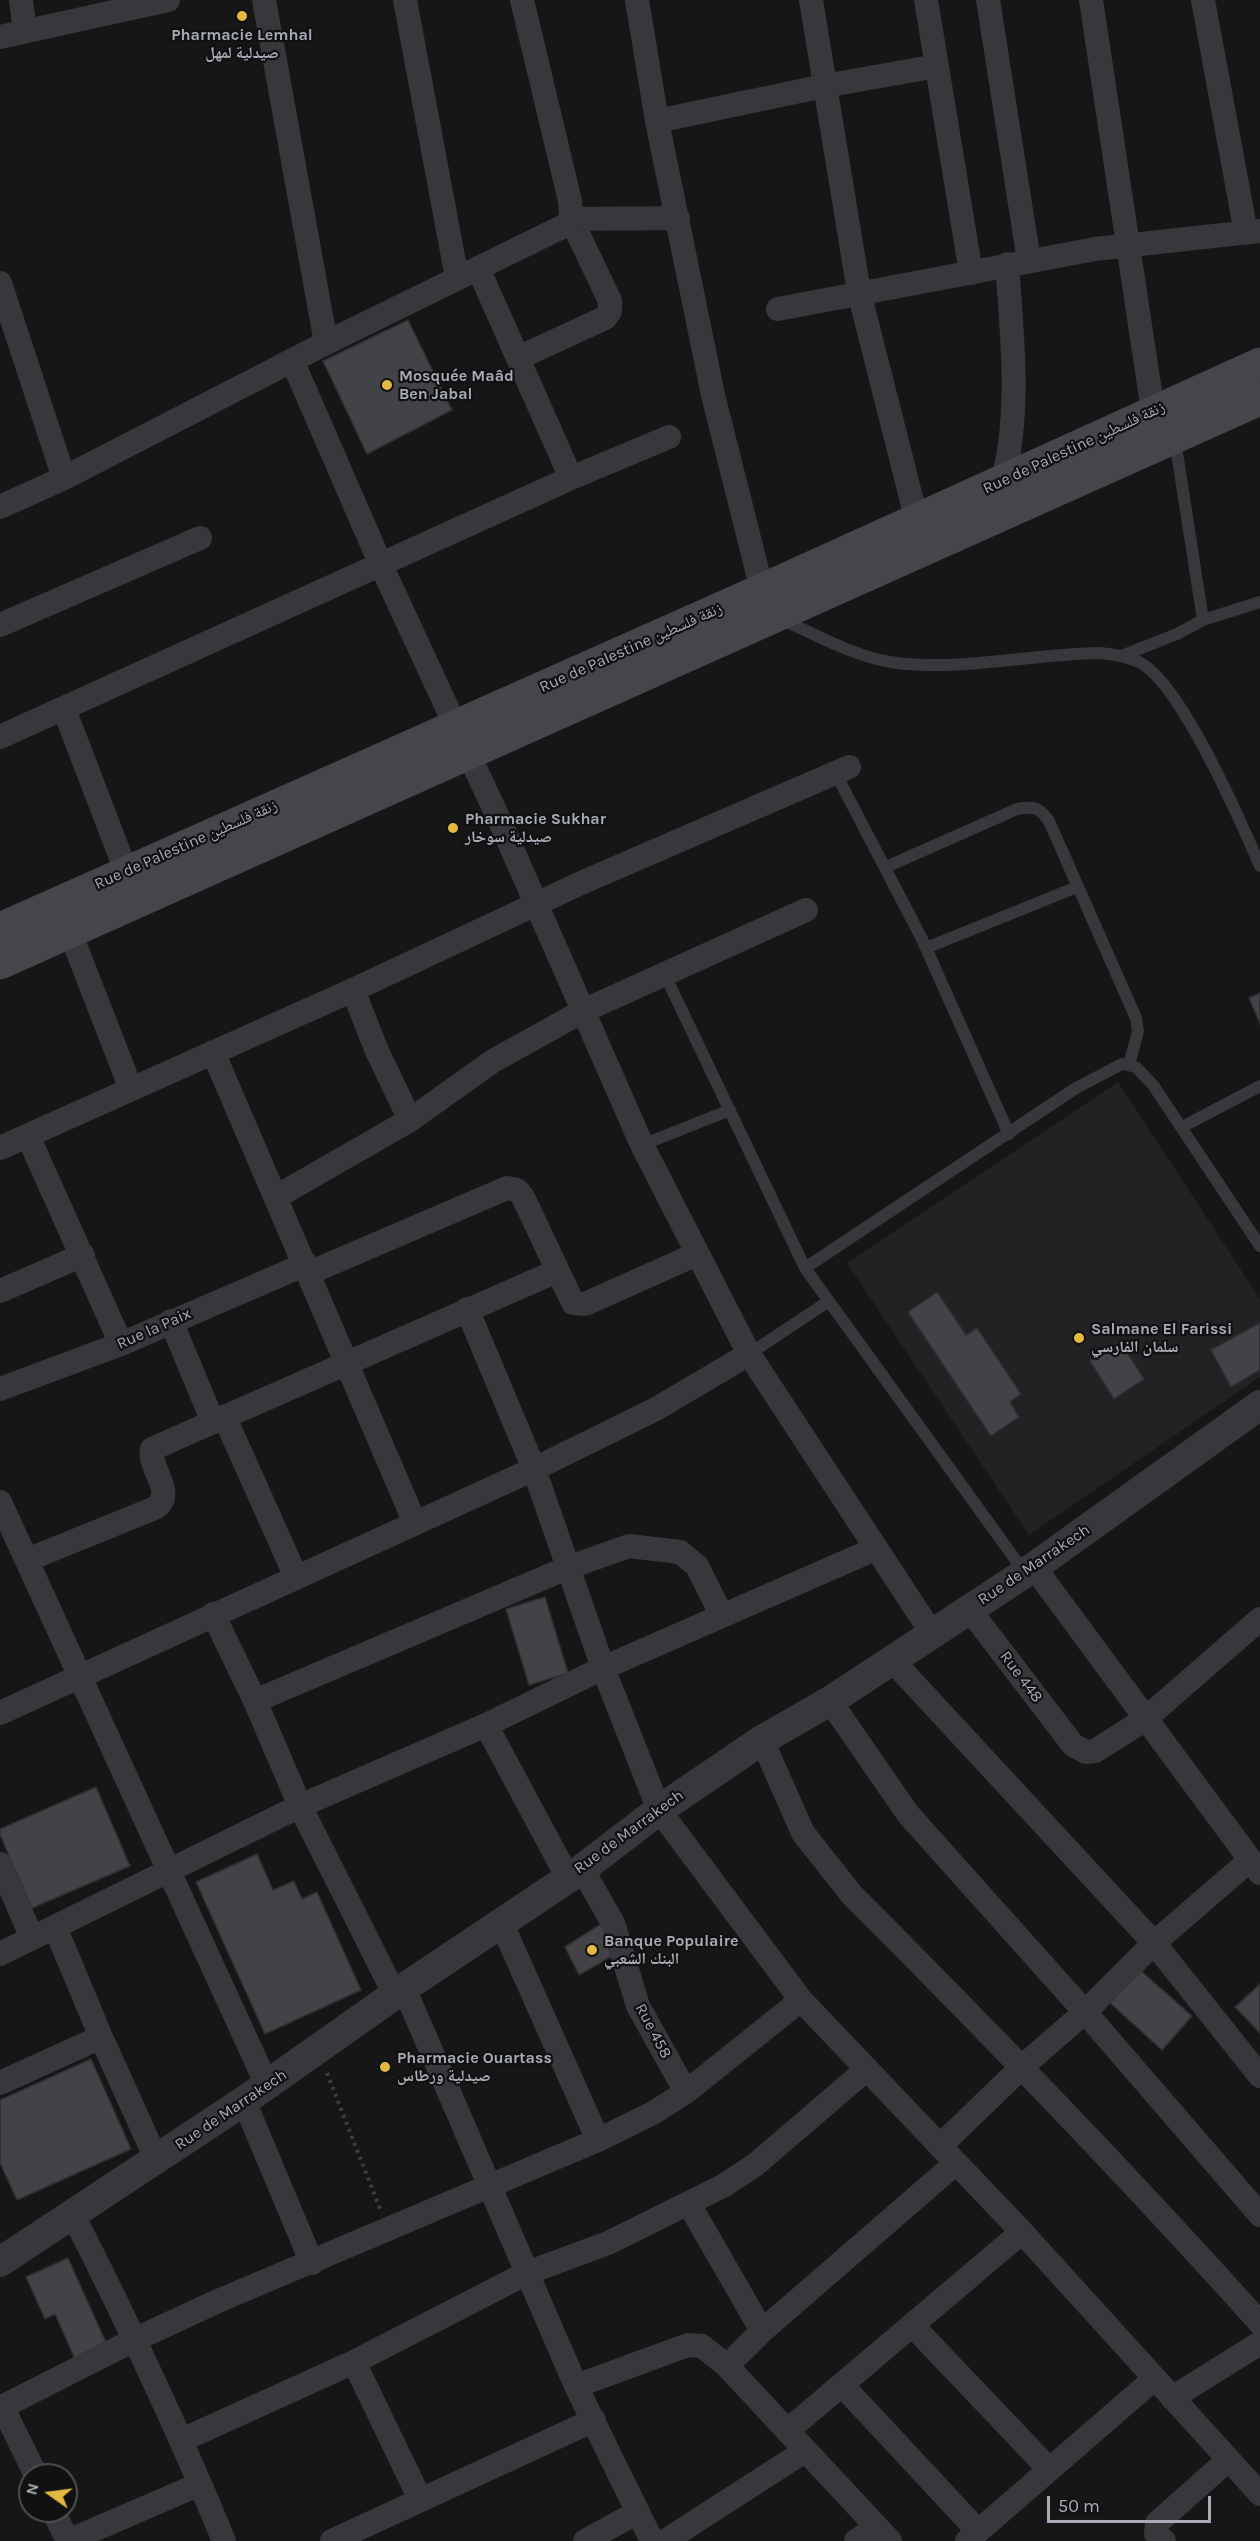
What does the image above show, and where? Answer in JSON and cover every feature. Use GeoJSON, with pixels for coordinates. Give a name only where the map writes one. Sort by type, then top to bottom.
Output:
{"type":"FeatureCollection","features":[{"type":"Feature","properties":{"kind":"main road","name":"Rue de Palestine زنقة فلسطين"},"geometry":{"type":"LineString","coordinates":[[768,603],[917,520],[1260,364]]}},
{"type":"Feature","properties":{"kind":"main road","name":"Rue de Palestine زنقة فلسطين"},"geometry":{"type":"LineString","coordinates":[[0,963],[70,932],[462,740],[768,603],[1175,437],[1260,399]]}},
{"type":"Feature","properties":{"kind":"main road","name":"Rue de Palestine زنقة فلسطين"},"geometry":{"type":"LineString","coordinates":[[0,930],[126,871],[462,740]]}},
{"type":"Feature","properties":{"kind":"street"},"geometry":{"type":"LineString","coordinates":[[21,0],[25,32]]}},
{"type":"Feature","properties":{"kind":"street"},"geometry":{"type":"LineString","coordinates":[[0,37],[141,3],[168,0]]}},
{"type":"Feature","properties":{"kind":"street"},"geometry":{"type":"LineString","coordinates":[[264,0],[326,342]]}},
{"type":"Feature","properties":{"kind":"street"},"geometry":{"type":"LineString","coordinates":[[405,0],[468,273],[518,358],[571,478]]}},
{"type":"Feature","properties":{"kind":"street"},"geometry":{"type":"LineString","coordinates":[[518,358],[605,318],[610,311],[610,301],[571,219],[570,201],[522,0]]}},
{"type":"Feature","properties":{"kind":"street"},"geometry":{"type":"LineString","coordinates":[[637,0],[657,121],[713,395],[768,603]]}},
{"type":"Feature","properties":{"kind":"street"},"geometry":{"type":"LineString","coordinates":[[811,0],[859,292],[917,520]]}},
{"type":"Feature","properties":{"kind":"street"},"geometry":{"type":"LineString","coordinates":[[926,0],[971,273]]}},
{"type":"Feature","properties":{"kind":"street"},"geometry":{"type":"LineString","coordinates":[[988,0],[1018,262],[1015,406],[1012,440],[1003,481]]}},
{"type":"Feature","properties":{"kind":"street"},"geometry":{"type":"LineString","coordinates":[[1091,0],[1153,411]]}},
{"type":"Feature","properties":{"kind":"street"},"geometry":{"type":"LineString","coordinates":[[778,309],[1018,262],[1129,244],[1253,232],[1203,0]]}},
{"type":"Feature","properties":{"kind":"street"},"geometry":{"type":"LineString","coordinates":[[657,121],[824,86],[937,66]]}},
{"type":"Feature","properties":{"kind":"street"},"geometry":{"type":"LineString","coordinates":[[0,507],[63,478],[326,342],[560,229],[571,219],[678,218]]}},
{"type":"Feature","properties":{"kind":"street"},"geometry":{"type":"LineString","coordinates":[[0,283],[63,478]]}},
{"type":"Feature","properties":{"kind":"street"},"geometry":{"type":"LineString","coordinates":[[292,360],[381,565],[462,740],[642,1145],[749,1354],[931,1632]]}},
{"type":"Feature","properties":{"kind":"street"},"geometry":{"type":"LineString","coordinates":[[2,733],[64,709],[571,478],[669,437]]}},
{"type":"Feature","properties":{"kind":"street"},"geometry":{"type":"LineString","coordinates":[[0,625],[200,538]]}},
{"type":"Feature","properties":{"kind":"street"},"geometry":{"type":"LineString","coordinates":[[64,709],[126,871]]}},
{"type":"Feature","properties":{"kind":"street"},"geometry":{"type":"LineString","coordinates":[[0,1148],[353,990],[581,883],[843,770]]}},
{"type":"Feature","properties":{"kind":"street"},"geometry":{"type":"LineString","coordinates":[[276,1197],[410,1120],[493,1061],[583,1011],[806,910]]}},
{"type":"Feature","properties":{"kind":"street"},"geometry":{"type":"LineString","coordinates":[[70,932],[131,1089]]}},
{"type":"Feature","properties":{"kind":"street"},"geometry":{"type":"LineString","coordinates":[[353,990],[377,1051],[410,1120]]}},
{"type":"Feature","properties":{"kind":"street"},"geometry":{"type":"LineString","coordinates":[[213,1052],[415,1523]]}},
{"type":"Feature","properties":{"kind":"street"},"geometry":{"type":"LineString","coordinates":[[28,1136],[122,1344]]}},
{"type":"Feature","properties":{"kind":"street","name":"Rue la Paix"},"geometry":{"type":"LineString","coordinates":[[0,1389],[122,1344],[171,1321],[507,1188],[516,1190],[523,1197],[557,1271]]}},
{"type":"Feature","properties":{"kind":"street"},"geometry":{"type":"LineString","coordinates":[[27,1560],[155,1509],[163,1500],[164,1494],[152,1457],[152,1449],[557,1271],[569,1298],[580,1304],[697,1254]]}},
{"type":"Feature","properties":{"kind":"street"},"geometry":{"type":"LineString","coordinates":[[0,1291],[83,1255]]}},
{"type":"Feature","properties":{"kind":"street"},"geometry":{"type":"LineString","coordinates":[[467,1309],[534,1469],[603,1668],[659,1810],[801,2000],[1022,2232],[1260,2494]]}},
{"type":"Feature","properties":{"kind":"street"},"geometry":{"type":"LineString","coordinates":[[171,1321],[296,1577]]}},
{"type":"Feature","properties":{"kind":"street"},"geometry":{"type":"LineString","coordinates":[[0,1713],[534,1469],[656,1408],[749,1354]]}},
{"type":"Feature","properties":{"kind":"street","name":"Rue de Marrakech"},"geometry":{"type":"LineString","coordinates":[[0,2262],[72,2213],[157,2161],[762,1740],[830,1701],[931,1632],[1029,1570],[1260,1405]]}},
{"type":"Feature","properties":{"kind":"street"},"geometry":{"type":"LineString","coordinates":[[0,1503],[169,1871],[256,2093],[312,2263]]}},
{"type":"Feature","properties":{"kind":"street"},"geometry":{"type":"LineString","coordinates":[[255,1701],[567,1568],[629,1546],[680,1552],[697,1566],[722,1616]]}},
{"type":"Feature","properties":{"kind":"street"},"geometry":{"type":"LineString","coordinates":[[0,1954],[300,1806],[486,1725],[603,1668],[875,1549]]}},
{"type":"Feature","properties":{"kind":"street"},"geometry":{"type":"LineString","coordinates":[[727,2366],[948,2154],[1023,2066],[1085,2012],[1154,1943],[1255,1866],[1029,1570]]}},
{"type":"Feature","properties":{"kind":"street","name":"Rue 448"},"geometry":{"type":"LineString","coordinates":[[969,1609],[1073,1745],[1086,1752],[1095,1751],[1144,1720]]}},
{"type":"Feature","properties":{"kind":"street"},"geometry":{"type":"LineString","coordinates":[[213,1614],[255,1701],[300,1806],[399,1992],[488,2185],[576,2386],[652,2541]]}},
{"type":"Feature","properties":{"kind":"street"},"geometry":{"type":"LineString","coordinates":[[1144,1720],[1260,1619]]}},
{"type":"Feature","properties":{"kind":"street"},"geometry":{"type":"LineString","coordinates":[[891,1659],[1154,1943],[1260,2076]]}},
{"type":"Feature","properties":{"kind":"street"},"geometry":{"type":"LineString","coordinates":[[830,1701],[908,1814],[1085,2012],[1260,2215]]}},
{"type":"Feature","properties":{"kind":"street","name":"Rue 458"},"geometry":{"type":"LineString","coordinates":[[486,1725],[574,1873],[614,1923],[638,2006],[686,2092]]}},
{"type":"Feature","properties":{"kind":"street"},"geometry":{"type":"LineString","coordinates":[[762,1740],[803,1833],[852,1895],[1023,2066],[1138,2187],[1260,2323]]}},
{"type":"Feature","properties":{"kind":"street"},"geometry":{"type":"LineString","coordinates":[[0,1864],[32,1938]]}},
{"type":"Feature","properties":{"kind":"street"},"geometry":{"type":"LineString","coordinates":[[501,1922],[598,2139]]}},
{"type":"Feature","properties":{"kind":"street"},"geometry":{"type":"LineString","coordinates":[[55,1927],[157,2161]]}},
{"type":"Feature","properties":{"kind":"street"},"geometry":{"type":"LineString","coordinates":[[30,2463],[1,2407],[136,2339],[653,2113],[686,2092],[801,2000]]}},
{"type":"Feature","properties":{"kind":"street"},"geometry":{"type":"LineString","coordinates":[[0,2084],[101,2037]]}},
{"type":"Feature","properties":{"kind":"street"},"geometry":{"type":"LineString","coordinates":[[182,2440],[354,2362],[526,2273],[608,2242],[689,2204],[755,2165],[867,2069]]}},
{"type":"Feature","properties":{"kind":"street"},"geometry":{"type":"LineString","coordinates":[[689,2204],[762,2331]]}},
{"type":"Feature","properties":{"kind":"street"},"geometry":{"type":"LineString","coordinates":[[72,2213],[136,2339],[182,2440],[224,2541]]}},
{"type":"Feature","properties":{"kind":"street"},"geometry":{"type":"LineString","coordinates":[[787,2432],[1022,2232]]}},
{"type":"Feature","properties":{"kind":"street"},"geometry":{"type":"LineString","coordinates":[[912,2325],[1049,2469]]}},
{"type":"Feature","properties":{"kind":"street"},"geometry":{"type":"LineString","coordinates":[[1172,2398],[1260,2343]]}},
{"type":"Feature","properties":{"kind":"street"},"geometry":{"type":"LineString","coordinates":[[576,2386],[688,2344],[702,2346],[727,2366],[883,2534],[856,2541]]}},
{"type":"Feature","properties":{"kind":"street"},"geometry":{"type":"LineString","coordinates":[[354,2362],[420,2499]]}},
{"type":"Feature","properties":{"kind":"street"},"geometry":{"type":"LineString","coordinates":[[842,2385],[973,2536],[1154,2379]]}},
{"type":"Feature","properties":{"kind":"street"},"geometry":{"type":"LineString","coordinates":[[332,2541],[594,2420]]}},
{"type":"Feature","properties":{"kind":"street"},"geometry":{"type":"LineString","coordinates":[[664,2541],[805,2451]]}},
{"type":"Feature","properties":{"kind":"street"},"geometry":{"type":"LineString","coordinates":[[1136,2541],[1160,2532],[1228,2460]]}},
{"type":"Feature","properties":{"kind":"street"},"geometry":{"type":"LineString","coordinates":[[59,2523],[68,2541],[200,2484]]}},
{"type":"Feature","properties":{"kind":"street"},"geometry":{"type":"LineString","coordinates":[[585,2541],[638,2512]]}},
{"type":"Feature","properties":{"kind":"lane"},"geometry":{"type":"LineString","coordinates":[[1175,437],[1203,620]]}},
{"type":"Feature","properties":{"kind":"lane"},"geometry":{"type":"LineString","coordinates":[[1121,656],[1177,634],[1203,620],[1260,602]]}},
{"type":"Feature","properties":{"kind":"lane"},"geometry":{"type":"LineString","coordinates":[[768,603],[870,657],[896,663],[947,665],[1072,653],[1121,656],[1140,662],[1156,675],[1181,706],[1242,823],[1260,866]]}},
{"type":"Feature","properties":{"kind":"lane"},"geometry":{"type":"LineString","coordinates":[[843,770],[1009,1134]]}},
{"type":"Feature","properties":{"kind":"lane"},"geometry":{"type":"LineString","coordinates":[[886,867],[1017,809],[1035,807],[1049,821],[1136,1018],[1138,1031],[1129,1065]]}},
{"type":"Feature","properties":{"kind":"lane"},"geometry":{"type":"LineString","coordinates":[[926,948],[1077,887]]}},
{"type":"Feature","properties":{"kind":"lane"},"geometry":{"type":"LineString","coordinates":[[665,975],[805,1268],[1029,1570]]}},
{"type":"Feature","properties":{"kind":"lane"},"geometry":{"type":"LineString","coordinates":[[805,1268],[898,1204],[1095,1076],[1114,1066],[1129,1065],[1144,1073],[1260,1246]]}},
{"type":"Feature","properties":{"kind":"lane"},"geometry":{"type":"LineString","coordinates":[[1182,1127],[1260,1086]]}},
{"type":"Feature","properties":{"kind":"lane"},"geometry":{"type":"LineString","coordinates":[[642,1145],[730,1110]]}},
{"type":"Feature","properties":{"kind":"lane"},"geometry":{"type":"LineString","coordinates":[[749,1354],[829,1301]]}},
{"type":"Feature","properties":{"kind":"path"},"geometry":{"type":"LineString","coordinates":[[318,2050],[388,2230]]}},
{"type":"Feature","properties":{"kind":"shaded area","name":"Salmane El Farissi سلمان الفارسي"},"geometry":{"type":"Polygon","coordinates":[[[1118,1082],[1260,1299],[1260,1377],[1029,1535],[847,1263],[1118,1082]]]}},
{"type":"Feature","properties":{"kind":"building","name":"Mosquée Maâd Ben Jabal"},"geometry":{"type":"Polygon","coordinates":[[[408,320],[452,410],[367,454],[323,361],[408,320]]]}},
{"type":"Feature","properties":{"kind":"building"},"geometry":{"type":"Polygon","coordinates":[[[1260,993],[1260,1024],[1249,998],[1260,993]]]}},
{"type":"Feature","properties":{"kind":"building"},"geometry":{"type":"Polygon","coordinates":[[[937,1292],[966,1335],[977,1328],[1021,1394],[1010,1402],[1019,1417],[991,1436],[908,1312],[937,1292]]]}},
{"type":"Feature","properties":{"kind":"building"},"geometry":{"type":"Polygon","coordinates":[[[1260,1323],[1260,1370],[1231,1387],[1211,1350],[1260,1323]]]}},
{"type":"Feature","properties":{"kind":"building"},"geometry":{"type":"Polygon","coordinates":[[[1120,1342],[1144,1379],[1114,1399],[1090,1361],[1120,1342]]]}},
{"type":"Feature","properties":{"kind":"building"},"geometry":{"type":"Polygon","coordinates":[[[545,1597],[568,1673],[529,1685],[506,1609],[545,1597]]]}},
{"type":"Feature","properties":{"kind":"building"},"geometry":{"type":"Polygon","coordinates":[[[96,1787],[130,1866],[32,1908],[0,1835],[0,1829],[96,1787]]]}},
{"type":"Feature","properties":{"kind":"building"},"geometry":{"type":"Polygon","coordinates":[[[257,1854],[273,1890],[294,1881],[302,1899],[317,1892],[361,1990],[265,2034],[196,1882],[257,1854]]]}},
{"type":"Feature","properties":{"kind":"building","name":"Banque Populaire البنك الشعبي"},"geometry":{"type":"Polygon","coordinates":[[[604,1922],[619,1952],[579,1975],[565,1947],[604,1922]]]}},
{"type":"Feature","properties":{"kind":"building"},"geometry":{"type":"Polygon","coordinates":[[[1140,1970],[1192,2016],[1162,2050],[1110,2003],[1140,1970]]]}},
{"type":"Feature","properties":{"kind":"building"},"geometry":{"type":"Polygon","coordinates":[[[1260,1984],[1260,2033],[1235,2007],[1260,1984]]]}},
{"type":"Feature","properties":{"kind":"building"},"geometry":{"type":"Polygon","coordinates":[[[91,2059],[131,2149],[17,2200],[0,2163],[0,2100],[91,2059]]]}},
{"type":"Feature","properties":{"kind":"building"},"geometry":{"type":"Polygon","coordinates":[[[68,2258],[107,2345],[75,2359],[55,2314],[45,2319],[26,2277],[68,2258]]]}},
{"type":"Feature","properties":{"kind":"place","name":"Pharmacie Lemhal صيدلية لمهل"},"geometry":{"type":"Point","coordinates":[242,16]}},
{"type":"Feature","properties":{"kind":"place","name":"Mosquée Maâd Ben Jabal"},"geometry":{"type":"Point","coordinates":[387,385]}},
{"type":"Feature","properties":{"kind":"place","name":"Pharmacie Sukhar صيدلية سوخار"},"geometry":{"type":"Point","coordinates":[453,828]}},
{"type":"Feature","properties":{"kind":"place","name":"Salmane El Farissi سلمان الفارسي"},"geometry":{"type":"Point","coordinates":[1079,1338]}},
{"type":"Feature","properties":{"kind":"place","name":"Banque Populaire البنك الشعبي"},"geometry":{"type":"Point","coordinates":[592,1950]}},
{"type":"Feature","properties":{"kind":"place","name":"Pharmacie Ouartass صيدلية ورطاس"},"geometry":{"type":"Point","coordinates":[385,2067]}}]}
